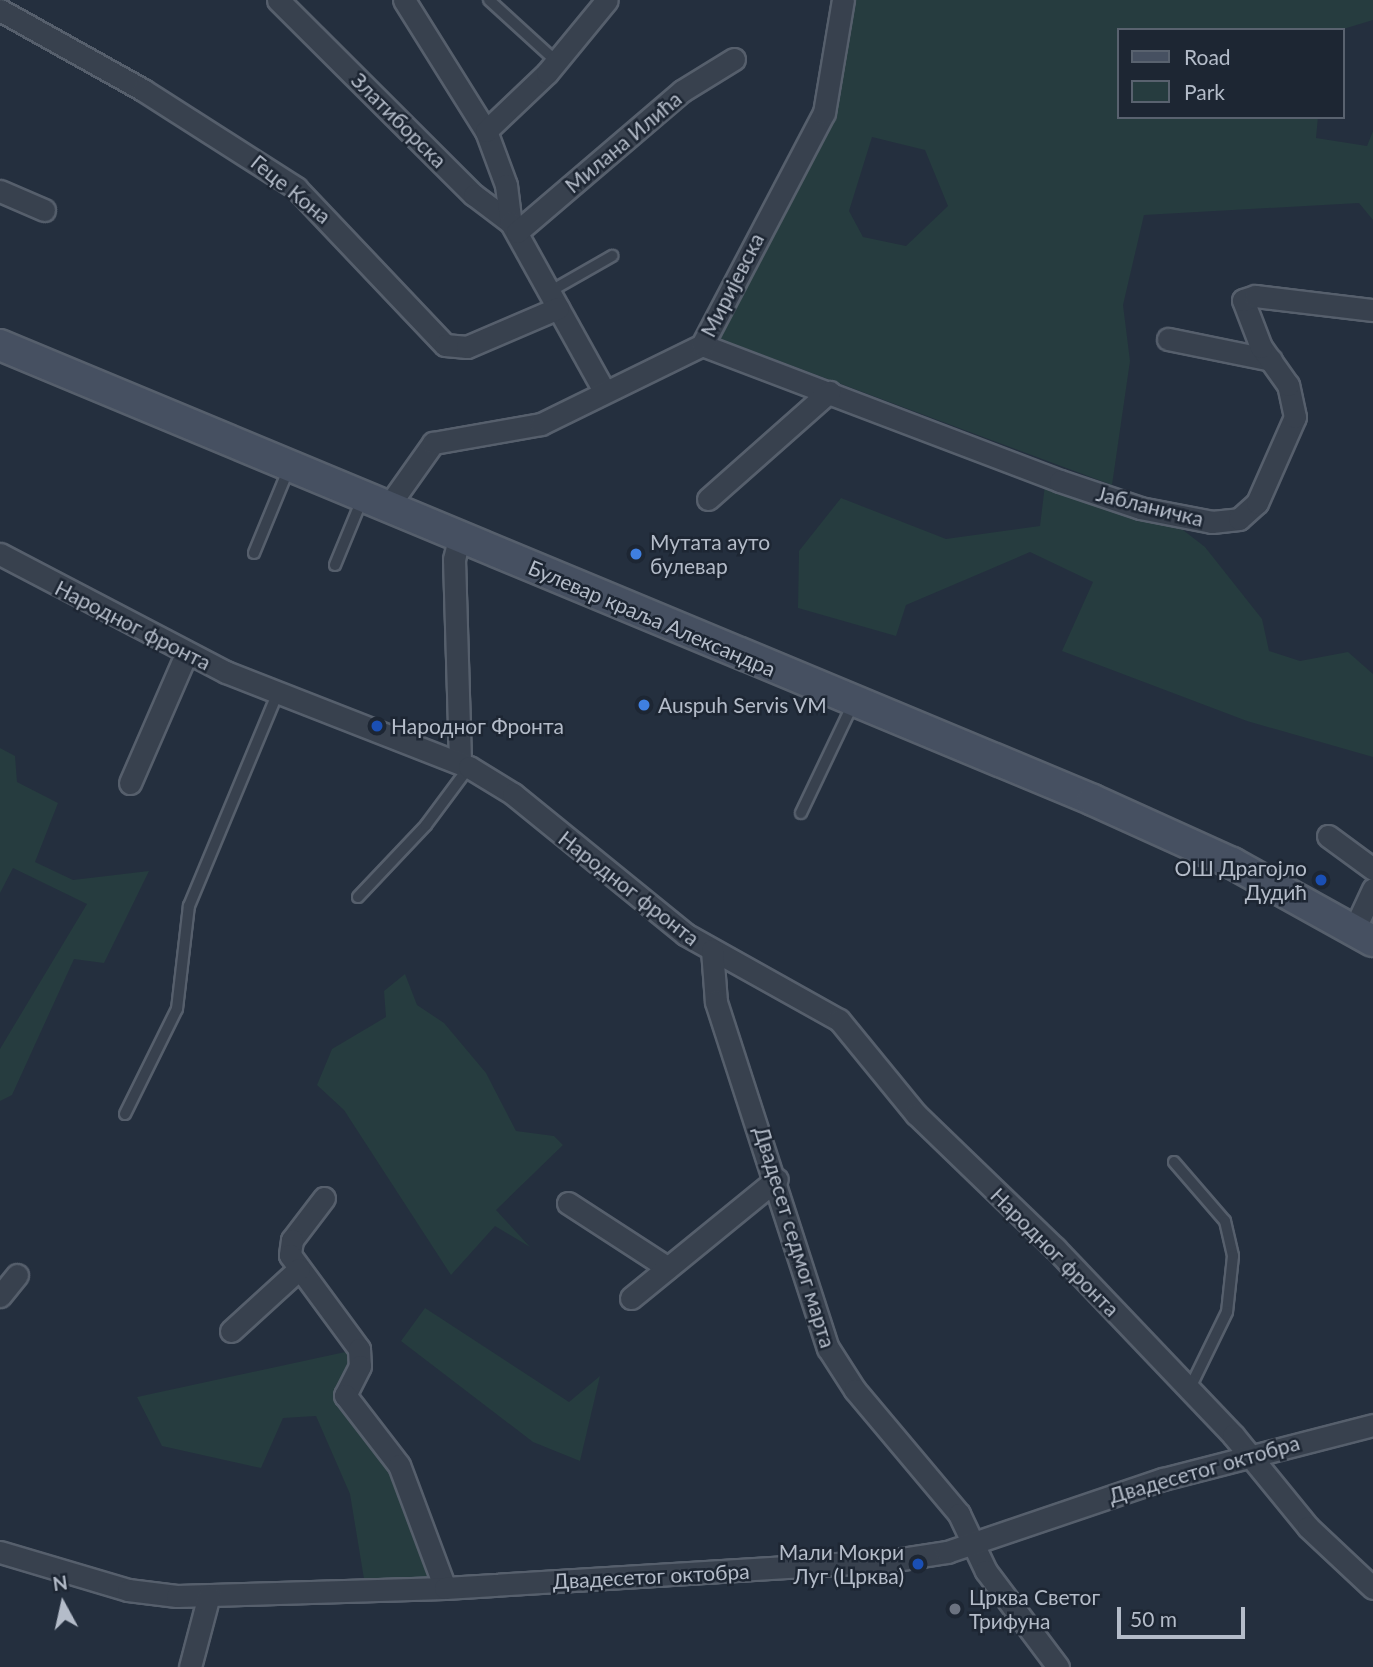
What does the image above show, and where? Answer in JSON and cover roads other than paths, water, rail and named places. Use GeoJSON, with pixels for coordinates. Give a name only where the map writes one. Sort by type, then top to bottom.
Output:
{"type":"FeatureCollection","features":[{"type":"Feature","properties":{"kind":"main road","name":"Булевар краља Александра"},"geometry":{"type":"LineString","coordinates":[[1,349],[290,466],[1200,847],[1364,936]]}},
{"type":"Feature","properties":{"kind":"street","name":"Златиборска"},"geometry":{"type":"LineString","coordinates":[[404,0],[486,131],[506,185],[514,228],[603,389]]}},
{"type":"Feature","properties":{"kind":"street"},"geometry":{"type":"LineString","coordinates":[[486,131],[557,62],[607,0]]}},
{"type":"Feature","properties":{"kind":"street","name":"Миријевска"},"geometry":{"type":"LineString","coordinates":[[375,503],[433,443],[541,424],[603,389],[702,345],[824,113],[844,0]]}},
{"type":"Feature","properties":{"kind":"street","name":"Златиборска"},"geometry":{"type":"LineString","coordinates":[[291,4],[474,195],[514,228]]}},
{"type":"Feature","properties":{"kind":"street","name":"Геце Кона"},"geometry":{"type":"LineString","coordinates":[[0,10],[144,90],[296,188],[386,277],[444,345],[467,347],[553,300]]}},
{"type":"Feature","properties":{"kind":"street","name":"Милана Илића"},"geometry":{"type":"LineString","coordinates":[[514,228],[682,91],[734,59]]}},
{"type":"Feature","properties":{"kind":"street"},"geometry":{"type":"LineString","coordinates":[[0,191],[44,210]]}},
{"type":"Feature","properties":{"kind":"street","name":"Јабланичка"},"geometry":{"type":"LineString","coordinates":[[702,345],[1140,508],[1229,521],[1248,515],[1263,495],[1294,418],[1288,385],[1271,360],[1243,300],[1255,296],[1373,310]]}},
{"type":"Feature","properties":{"kind":"street"},"geometry":{"type":"LineString","coordinates":[[1168,339],[1271,360]]}},
{"type":"Feature","properties":{"kind":"street"},"geometry":{"type":"LineString","coordinates":[[708,499],[829,392]]}},
{"type":"Feature","properties":{"kind":"street"},"geometry":{"type":"LineString","coordinates":[[459,538],[454,559],[464,765]]}},
{"type":"Feature","properties":{"kind":"street","name":"Народног фронта"},"geometry":{"type":"LineString","coordinates":[[0,554],[186,654],[277,695],[464,765],[513,794],[664,920],[712,950],[791,988],[856,1035],[916,1114],[1250,1453],[1308,1527],[1373,1588]]}},
{"type":"Feature","properties":{"kind":"street"},"geometry":{"type":"LineString","coordinates":[[130,783],[186,654]]}},
{"type":"Feature","properties":{"kind":"street"},"geometry":{"type":"LineString","coordinates":[[1328,836],[1373,869]]}},
{"type":"Feature","properties":{"kind":"street"},"geometry":{"type":"LineString","coordinates":[[1364,936],[1373,889]]}},
{"type":"Feature","properties":{"kind":"street","name":"Двадесет седмог марта"},"geometry":{"type":"LineString","coordinates":[[712,950],[716,1002],[777,1180],[834,1362],[959,1514],[986,1572],[1058,1667]]}},
{"type":"Feature","properties":{"kind":"street"},"geometry":{"type":"LineString","coordinates":[[631,1298],[777,1180]]}},
{"type":"Feature","properties":{"kind":"street"},"geometry":{"type":"LineString","coordinates":[[324,1198],[289,1247],[299,1269],[359,1349],[360,1366],[345,1395],[399,1465],[445,1588]]}},
{"type":"Feature","properties":{"kind":"street"},"geometry":{"type":"LineString","coordinates":[[568,1203],[668,1268]]}},
{"type":"Feature","properties":{"kind":"street"},"geometry":{"type":"LineString","coordinates":[[231,1331],[299,1269]]}},
{"type":"Feature","properties":{"kind":"street"},"geometry":{"type":"LineString","coordinates":[[0,1296],[17,1275]]}},
{"type":"Feature","properties":{"kind":"street","name":"Двадесетог октобра"},"geometry":{"type":"LineString","coordinates":[[0,1552],[128,1590],[209,1595],[445,1588],[865,1563],[974,1544],[1250,1453],[1373,1425]]}},
{"type":"Feature","properties":{"kind":"street"},"geometry":{"type":"LineString","coordinates":[[190,1667],[209,1595]]}},
{"type":"Feature","properties":{"kind":"lane"},"geometry":{"type":"LineString","coordinates":[[489,0],[557,62]]}},
{"type":"Feature","properties":{"kind":"lane"},"geometry":{"type":"LineString","coordinates":[[553,300],[612,256]]}},
{"type":"Feature","properties":{"kind":"lane"},"geometry":{"type":"LineString","coordinates":[[254,553],[290,466]]}},
{"type":"Feature","properties":{"kind":"lane"},"geometry":{"type":"LineString","coordinates":[[335,565],[375,503]]}},
{"type":"Feature","properties":{"kind":"lane"},"geometry":{"type":"LineString","coordinates":[[125,1114],[177,1009],[189,906],[277,695]]}},
{"type":"Feature","properties":{"kind":"lane"},"geometry":{"type":"LineString","coordinates":[[800,813],[854,702]]}},
{"type":"Feature","properties":{"kind":"lane"},"geometry":{"type":"LineString","coordinates":[[358,897],[426,825],[464,765]]}},
{"type":"Feature","properties":{"kind":"lane"},"geometry":{"type":"LineString","coordinates":[[1174,1162],[1225,1221],[1233,1256],[1227,1311],[1189,1390]]}},
{"type":"Feature","properties":{"kind":"place","name":"Мутата ауто булевар"},"geometry":{"type":"Point","coordinates":[636,554]}},
{"type":"Feature","properties":{"kind":"place","name":"Auspuh Servis VM"},"geometry":{"type":"Point","coordinates":[644,705]}},
{"type":"Feature","properties":{"kind":"place","name":"Народног Фронта"},"geometry":{"type":"Point","coordinates":[377,726]}},
{"type":"Feature","properties":{"kind":"place","name":"ОШ Драгојло Дудић"},"geometry":{"type":"Point","coordinates":[1321,880]}},
{"type":"Feature","properties":{"kind":"place","name":"Мали Мокри Луг (Црква)"},"geometry":{"type":"Point","coordinates":[918,1564]}},
{"type":"Feature","properties":{"kind":"place","name":"Црква Светог Трифуна"},"geometry":{"type":"Point","coordinates":[955,1609]}}]}
